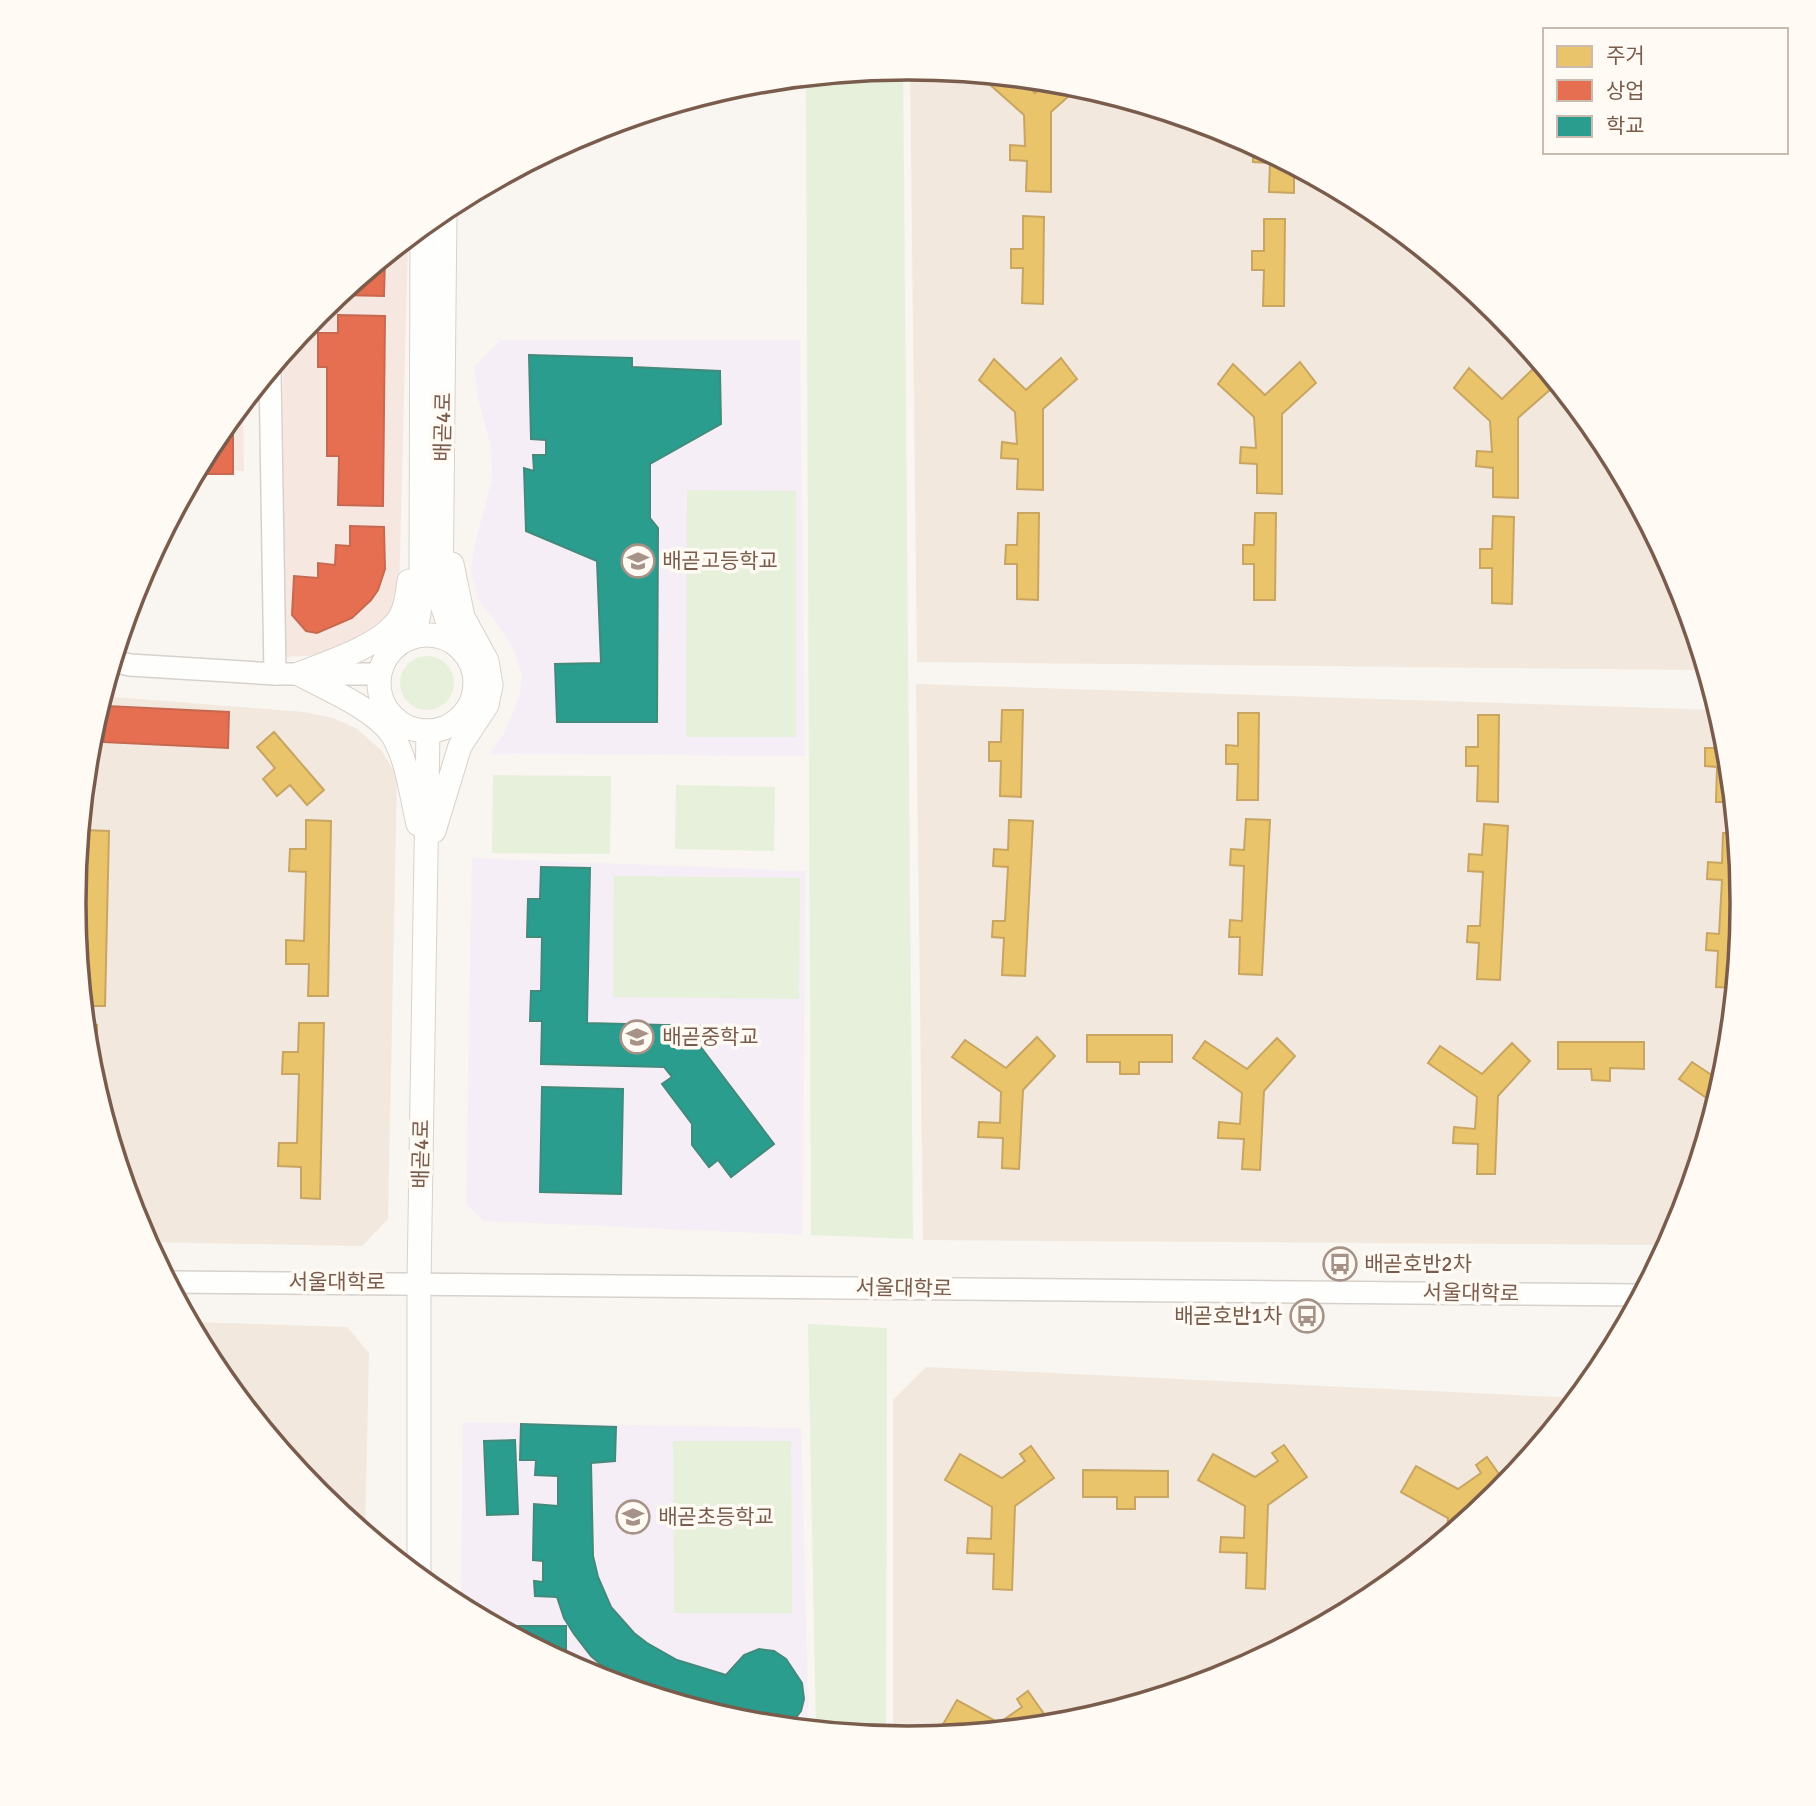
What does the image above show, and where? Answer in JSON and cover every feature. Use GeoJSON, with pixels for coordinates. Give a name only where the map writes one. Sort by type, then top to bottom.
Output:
{"type":"FeatureCollection","features":[{"type":"Feature","properties":{"kind":"main road","name":"배곧4로"},"geometry":{"type":"LineString","coordinates":[[408,639],[415,631],[419,619],[432,488],[444,224]]}},
{"type":"Feature","properties":{"kind":"main road","name":"배곧4로"},"geometry":{"type":"LineString","coordinates":[[422,239],[432,488],[440,602],[455,644]]}},
{"type":"Feature","properties":{"kind":"main road"},"geometry":{"type":"LineString","coordinates":[[299,674],[365,646],[396,623],[404,610],[432,488]]}},
{"type":"Feature","properties":{"kind":"main road"},"geometry":{"type":"LineString","coordinates":[[426,858],[460,746],[487,705],[491,685],[487,661],[463,617],[432,488]]}},
{"type":"Feature","properties":{"kind":"main road"},"geometry":{"type":"LineString","coordinates":[[431,636],[455,644],[466,655],[473,670],[475,686],[472,702],[463,716],[450,726],[428,731],[405,726],[393,717],[384,705],[379,690],[379,674],[385,660],[394,648],[408,639],[431,636]]}},
{"type":"Feature","properties":{"kind":"main road"},"geometry":{"type":"LineString","coordinates":[[299,674],[366,711],[392,735],[402,755],[426,858]]}},
{"type":"Feature","properties":{"kind":"main road","name":"배곧4로"},"geometry":{"type":"LineString","coordinates":[[419,1564],[419,1283],[428,731]]}},
{"type":"Feature","properties":{"kind":"street"},"geometry":{"type":"LineString","coordinates":[[270,384],[275,674]]}},
{"type":"Feature","properties":{"kind":"street"},"geometry":{"type":"LineString","coordinates":[[122,663],[275,674],[379,674]]}},
{"type":"Feature","properties":{"kind":"street","name":"서울대학로"},"geometry":{"type":"LineString","coordinates":[[178,1282],[1631,1295]]}},
{"type":"Feature","properties":{"kind":"shaded area"},"geometry":{"type":"Polygon","coordinates":[[[910,80],[962,82],[1068,96],[1172,124],[1272,165],[1365,219],[1409,250],[1490,321],[1561,402],[1592,446],[1646,539],[1668,588],[1696,670],[917,662],[910,80]]]}},
{"type":"Feature","properties":{"kind":"shaded area"},"geometry":{"type":"Polygon","coordinates":[[[408,249],[399,595],[396,613],[345,654],[284,657],[283,369],[326,321],[408,249]]]}},
{"type":"Feature","properties":{"kind":"shaded area","name":"배곧고등학교"},"geometry":{"type":"Polygon","coordinates":[[[500,340],[800,340],[805,756],[489,754],[503,735],[513,713],[520,694],[522,675],[515,653],[505,635],[478,599],[471,573],[474,548],[492,479],[491,447],[478,398],[474,367],[500,340]]]}},
{"type":"Feature","properties":{"kind":"shaded area"},"geometry":{"type":"Polygon","coordinates":[[[243,419],[244,471],[210,470],[243,419]]]}},
{"type":"Feature","properties":{"kind":"shaded area"},"geometry":{"type":"Polygon","coordinates":[[[916,684],[1707,710],[1715,743],[1729,849],[1729,957],[1715,1063],[1702,1116],[1687,1167],[1656,1245],[923,1240],[916,684]]]}},
{"type":"Feature","properties":{"kind":"shaded area"},"geometry":{"type":"Polygon","coordinates":[[[112,697],[304,712],[333,718],[357,729],[381,750],[397,776],[388,1219],[362,1246],[159,1242],[129,1167],[114,1116],[101,1063],[87,957],[87,849],[101,743],[112,697]]]}},
{"type":"Feature","properties":{"kind":"shaded area","name":"배곧중학교"},"geometry":{"type":"Polygon","coordinates":[[[472,858],[806,871],[802,1235],[484,1221],[466,1204],[472,858]]]}},
{"type":"Feature","properties":{"kind":"shaded area"},"geometry":{"type":"Polygon","coordinates":[[[201,1322],[347,1327],[369,1353],[365,1520],[326,1485],[255,1404],[201,1322]]]}},
{"type":"Feature","properties":{"kind":"shaded area"},"geometry":{"type":"Polygon","coordinates":[[[926,1367],[1566,1398],[1490,1485],[1409,1556],[1365,1587],[1272,1641],[1172,1682],[1068,1710],[962,1724],[908,1726],[893,1725],[893,1400],[926,1367]]]}},
{"type":"Feature","properties":{"kind":"shaded area","name":"배곧초등학교"},"geometry":{"type":"Polygon","coordinates":[[[463,1422],[801,1428],[809,1719],[748,1710],[644,1682],[544,1641],[461,1593],[463,1422]]]}},
{"type":"Feature","properties":{"kind":"green space"},"geometry":{"type":"Polygon","coordinates":[[[903,80],[913,1239],[811,1235],[806,87],[903,80]]]}},
{"type":"Feature","properties":{"kind":"green space"},"geometry":{"type":"Polygon","coordinates":[[[687,490],[796,491],[796,737],[686,737],[687,490]]]}},
{"type":"Feature","properties":{"kind":"green space"},"geometry":{"type":"Polygon","coordinates":[[[427,656],[446,664],[454,683],[446,702],[427,710],[408,702],[400,683],[408,664],[427,656]]]}},
{"type":"Feature","properties":{"kind":"green space"},"geometry":{"type":"Polygon","coordinates":[[[493,775],[611,776],[610,854],[492,853],[493,775]]]}},
{"type":"Feature","properties":{"kind":"green space"},"geometry":{"type":"Polygon","coordinates":[[[676,785],[775,787],[774,851],[675,849],[676,785]]]}},
{"type":"Feature","properties":{"kind":"green space"},"geometry":{"type":"Polygon","coordinates":[[[614,876],[800,878],[799,999],[613,997],[614,876]]]}},
{"type":"Feature","properties":{"kind":"green space"},"geometry":{"type":"Polygon","coordinates":[[[808,1324],[887,1328],[886,1725],[816,1720],[808,1324]]]}},
{"type":"Feature","properties":{"kind":"green space"},"geometry":{"type":"Polygon","coordinates":[[[673,1441],[791,1441],[792,1613],[674,1613],[673,1441]]]}},
{"type":"Feature","properties":{"kind":"building: 주거"},"geometry":{"type":"Polygon","coordinates":[[[991,85],[1069,96],[1051,112],[1051,192],[1026,191],[1027,161],[1010,160],[1010,145],[1025,146],[1024,115],[991,85]]]}},
{"type":"Feature","properties":{"kind":"building: 주거"},"geometry":{"type":"Polygon","coordinates":[[[1253,156],[1267,163],[1253,162],[1253,156]]]}},
{"type":"Feature","properties":{"kind":"building: 주거"},"geometry":{"type":"Polygon","coordinates":[[[1270,164],[1294,177],[1294,193],[1269,192],[1270,164]]]}},
{"type":"Feature","properties":{"kind":"building: 주거"},"geometry":{"type":"Polygon","coordinates":[[[1023,216],[1044,217],[1043,304],[1022,303],[1023,268],[1011,268],[1011,249],[1023,249],[1023,216]]]}},
{"type":"Feature","properties":{"kind":"building: 주거"},"geometry":{"type":"Polygon","coordinates":[[[1264,219],[1285,219],[1284,306],[1263,306],[1264,270],[1252,270],[1252,251],[1264,251],[1264,219]]]}},
{"type":"Feature","properties":{"kind":"building: 주거"},"geometry":{"type":"Polygon","coordinates":[[[1061,358],[1077,379],[1043,409],[1043,490],[1017,489],[1018,459],[1001,458],[1002,442],[1017,444],[1015,412],[979,380],[994,359],[1026,390],[1061,358]]]}},
{"type":"Feature","properties":{"kind":"building: 주거"},"geometry":{"type":"Polygon","coordinates":[[[1300,362],[1316,383],[1282,414],[1282,494],[1257,493],[1257,464],[1240,463],[1241,447],[1256,448],[1254,417],[1218,384],[1233,364],[1265,395],[1300,362]]]}},
{"type":"Feature","properties":{"kind":"building: 주거"},"geometry":{"type":"Polygon","coordinates":[[[1469,368],[1502,399],[1533,369],[1550,389],[1518,418],[1518,498],[1493,497],[1493,468],[1476,466],[1477,451],[1492,452],[1490,421],[1454,388],[1469,368]]]}},
{"type":"Feature","properties":{"kind":"building: 주거"},"geometry":{"type":"Polygon","coordinates":[[[1018,513],[1039,513],[1038,600],[1017,599],[1017,564],[1005,564],[1006,545],[1017,545],[1018,513]]]}},
{"type":"Feature","properties":{"kind":"building: 주거"},"geometry":{"type":"Polygon","coordinates":[[[1255,513],[1276,513],[1275,600],[1254,600],[1254,564],[1243,564],[1243,545],[1254,545],[1255,513]]]}},
{"type":"Feature","properties":{"kind":"building: 주거"},"geometry":{"type":"Polygon","coordinates":[[[1493,516],[1514,517],[1512,604],[1492,603],[1492,568],[1480,568],[1480,549],[1492,549],[1493,516]]]}},
{"type":"Feature","properties":{"kind":"building: 주거"},"geometry":{"type":"Polygon","coordinates":[[[1002,710],[1023,710],[1021,797],[1000,796],[1001,761],[989,761],[989,742],[1001,742],[1002,710]]]}},
{"type":"Feature","properties":{"kind":"building: 주거"},"geometry":{"type":"Polygon","coordinates":[[[1238,713],[1259,713],[1258,800],[1237,800],[1238,764],[1226,764],[1226,745],[1238,746],[1238,713]]]}},
{"type":"Feature","properties":{"kind":"building: 주거"},"geometry":{"type":"Polygon","coordinates":[[[1478,715],[1499,715],[1498,802],[1477,801],[1478,766],[1466,766],[1466,747],[1478,747],[1478,715]]]}},
{"type":"Feature","properties":{"kind":"building: 주거"},"geometry":{"type":"Polygon","coordinates":[[[274,732],[324,790],[307,805],[290,785],[277,796],[263,779],[275,768],[257,747],[274,732]]]}},
{"type":"Feature","properties":{"kind":"building: 주거"},"geometry":{"type":"Polygon","coordinates":[[[1705,748],[1716,748],[1724,802],[1716,802],[1717,767],[1705,766],[1705,748]]]}},
{"type":"Feature","properties":{"kind":"building: 주거"},"geometry":{"type":"Polygon","coordinates":[[[1246,819],[1270,820],[1262,975],[1239,974],[1240,937],[1229,937],[1230,920],[1242,921],[1244,866],[1230,865],[1231,849],[1244,850],[1246,819]]]}},
{"type":"Feature","properties":{"kind":"building: 주거"},"geometry":{"type":"Polygon","coordinates":[[[306,820],[331,821],[328,996],[308,996],[309,964],[286,964],[286,940],[304,941],[306,872],[289,871],[290,849],[306,849],[306,820]]]}},
{"type":"Feature","properties":{"kind":"building: 주거"},"geometry":{"type":"Polygon","coordinates":[[[1009,820],[1033,821],[1025,976],[1002,975],[1004,938],[992,937],[993,921],[1005,921],[1008,867],[993,866],[994,849],[1008,850],[1009,820]]]}},
{"type":"Feature","properties":{"kind":"building: 주거"},"geometry":{"type":"Polygon","coordinates":[[[1484,824],[1508,826],[1500,980],[1477,979],[1479,943],[1467,942],[1468,926],[1480,926],[1483,872],[1468,871],[1469,854],[1482,855],[1484,824]]]}},
{"type":"Feature","properties":{"kind":"building: 주거"},"geometry":{"type":"Polygon","coordinates":[[[89,830],[109,831],[105,1006],[93,1006],[87,957],[89,830]]]}},
{"type":"Feature","properties":{"kind":"building: 주거"},"geometry":{"type":"Polygon","coordinates":[[[1723,833],[1727,833],[1730,903],[1726,988],[1716,987],[1718,951],[1706,950],[1707,933],[1719,934],[1722,880],[1707,879],[1708,862],[1722,863],[1723,833]]]}},
{"type":"Feature","properties":{"kind":"building: 주거"},"geometry":{"type":"Polygon","coordinates":[[[299,1023],[324,1023],[320,1199],[301,1198],[301,1167],[278,1166],[279,1143],[297,1143],[299,1074],[282,1074],[283,1052],[298,1052],[299,1023]]]}},
{"type":"Feature","properties":{"kind":"building: 주거"},"geometry":{"type":"Polygon","coordinates":[[[1087,1035],[1172,1035],[1172,1062],[1139,1062],[1139,1074],[1120,1074],[1120,1062],[1087,1062],[1087,1035]]]}},
{"type":"Feature","properties":{"kind":"building: 주거"},"geometry":{"type":"Polygon","coordinates":[[[1037,1037],[1055,1056],[1023,1090],[1019,1169],[1002,1168],[1003,1138],[978,1137],[979,1122],[1000,1123],[1001,1092],[952,1057],[965,1040],[1006,1068],[1037,1037]]]}},
{"type":"Feature","properties":{"kind":"building: 주거"},"geometry":{"type":"Polygon","coordinates":[[[1277,1038],[1295,1056],[1264,1091],[1260,1170],[1242,1169],[1244,1139],[1218,1138],[1219,1122],[1240,1124],[1242,1093],[1193,1058],[1205,1041],[1247,1069],[1277,1038]]]}},
{"type":"Feature","properties":{"kind":"building: 주거"},"geometry":{"type":"Polygon","coordinates":[[[1558,1042],[1644,1042],[1644,1069],[1610,1068],[1610,1081],[1592,1080],[1591,1069],[1558,1069],[1558,1042]]]}},
{"type":"Feature","properties":{"kind":"building: 주거"},"geometry":{"type":"Polygon","coordinates":[[[1512,1043],[1530,1061],[1498,1096],[1495,1174],[1477,1174],[1478,1144],[1453,1143],[1454,1127],[1475,1129],[1477,1097],[1428,1063],[1440,1046],[1482,1074],[1512,1043]]]}},
{"type":"Feature","properties":{"kind":"building: 주거"},"geometry":{"type":"Polygon","coordinates":[[[1692,1062],[1712,1075],[1706,1098],[1679,1079],[1692,1062]]]}},
{"type":"Feature","properties":{"kind":"building: 주거"},"geometry":{"type":"Polygon","coordinates":[[[1284,1445],[1307,1477],[1268,1505],[1265,1589],[1246,1588],[1247,1553],[1220,1552],[1221,1537],[1244,1538],[1245,1506],[1198,1480],[1213,1454],[1255,1477],[1278,1461],[1272,1453],[1284,1445]]]}},
{"type":"Feature","properties":{"kind":"building: 주거"},"geometry":{"type":"Polygon","coordinates":[[[1031,1446],[1054,1478],[1015,1506],[1012,1590],[993,1589],[994,1554],[967,1553],[968,1538],[991,1539],[992,1507],[945,1480],[960,1454],[1002,1478],[1025,1461],[1020,1454],[1031,1446]]]}},
{"type":"Feature","properties":{"kind":"building: 주거"},"geometry":{"type":"Polygon","coordinates":[[[1487,1457],[1499,1475],[1448,1523],[1448,1518],[1401,1492],[1416,1466],[1458,1489],[1481,1473],[1476,1465],[1487,1457]]]}},
{"type":"Feature","properties":{"kind":"building: 주거"},"geometry":{"type":"Polygon","coordinates":[[[1083,1470],[1168,1471],[1168,1497],[1135,1497],[1135,1509],[1117,1509],[1117,1497],[1083,1497],[1083,1470]]]}},
{"type":"Feature","properties":{"kind":"building: 주거"},"geometry":{"type":"Polygon","coordinates":[[[1028,1691],[1044,1714],[1004,1719],[1022,1707],[1017,1699],[1028,1691]]]}},
{"type":"Feature","properties":{"kind":"building: 주거"},"geometry":{"type":"Polygon","coordinates":[[[957,1700],[994,1720],[943,1725],[957,1700]]]}},
{"type":"Feature","properties":{"kind":"building: 상업"},"geometry":{"type":"Polygon","coordinates":[[[385,269],[384,296],[355,295],[385,269]]]}},
{"type":"Feature","properties":{"kind":"building: 상업"},"geometry":{"type":"Polygon","coordinates":[[[338,315],[385,316],[383,506],[338,505],[339,456],[327,456],[327,367],[318,367],[318,333],[338,333],[338,315]]]}},
{"type":"Feature","properties":{"kind":"building: 상업"},"geometry":{"type":"Polygon","coordinates":[[[233,433],[233,474],[207,474],[233,433]]]}},
{"type":"Feature","properties":{"kind":"building: 상업"},"geometry":{"type":"Polygon","coordinates":[[[350,526],[384,527],[385,569],[378,590],[352,618],[317,633],[306,631],[292,615],[294,576],[318,578],[318,563],[335,565],[336,545],[350,546],[350,526]]]}},
{"type":"Feature","properties":{"kind":"building: 상업"},"geometry":{"type":"Polygon","coordinates":[[[110,706],[229,712],[228,748],[104,742],[110,706]]]}},
{"type":"Feature","properties":{"kind":"building: 학교"},"geometry":{"type":"Polygon","coordinates":[[[529,355],[632,358],[632,367],[720,371],[721,424],[650,464],[650,518],[658,528],[657,722],[557,722],[555,664],[601,663],[597,561],[526,531],[524,468],[534,471],[533,455],[546,455],[546,440],[531,439],[529,355]]]}},
{"type":"Feature","properties":{"kind":"building: 학교"},"geometry":{"type":"Polygon","coordinates":[[[541,867],[590,868],[587,1023],[701,1026],[700,1046],[774,1144],[731,1177],[718,1160],[709,1167],[692,1145],[692,1124],[662,1084],[672,1077],[664,1067],[541,1064],[542,1021],[530,1021],[531,991],[541,991],[542,937],[527,937],[528,899],[540,899],[541,867]]]}},
{"type":"Feature","properties":{"kind":"building: 학교"},"geometry":{"type":"Polygon","coordinates":[[[542,1087],[623,1089],[621,1194],[540,1192],[542,1087]]]}},
{"type":"Feature","properties":{"kind":"building: 학교"},"geometry":{"type":"Polygon","coordinates":[[[521,1424],[616,1427],[615,1461],[591,1463],[593,1556],[598,1577],[611,1607],[634,1633],[647,1643],[677,1660],[726,1675],[744,1655],[759,1649],[774,1651],[786,1659],[802,1683],[804,1699],[796,1717],[748,1710],[644,1682],[604,1667],[591,1656],[564,1618],[557,1597],[535,1596],[534,1581],[543,1582],[543,1561],[533,1560],[534,1504],[558,1506],[558,1476],[535,1475],[536,1460],[520,1460],[521,1424]]]}},
{"type":"Feature","properties":{"kind":"building: 학교"},"geometry":{"type":"Polygon","coordinates":[[[515,1440],[518,1514],[487,1515],[484,1441],[515,1440]]]}},
{"type":"Feature","properties":{"kind":"building: 학교"},"geometry":{"type":"Polygon","coordinates":[[[517,1626],[566,1626],[566,1651],[517,1626]]]}},
{"type":"Feature","properties":{"kind":"place","name":"배곧고등학교"},"geometry":{"type":"Point","coordinates":[638,561]}},
{"type":"Feature","properties":{"kind":"place","name":"배곧중학교"},"geometry":{"type":"Point","coordinates":[637,1037]}},
{"type":"Feature","properties":{"kind":"place","name":"배곧호반2차"},"geometry":{"type":"Point","coordinates":[1340,1264]}},
{"type":"Feature","properties":{"kind":"place","name":"배곧호반1차"},"geometry":{"type":"Point","coordinates":[1307,1316]}},
{"type":"Feature","properties":{"kind":"place","name":"배곧초등학교"},"geometry":{"type":"Point","coordinates":[633,1517]}}]}
